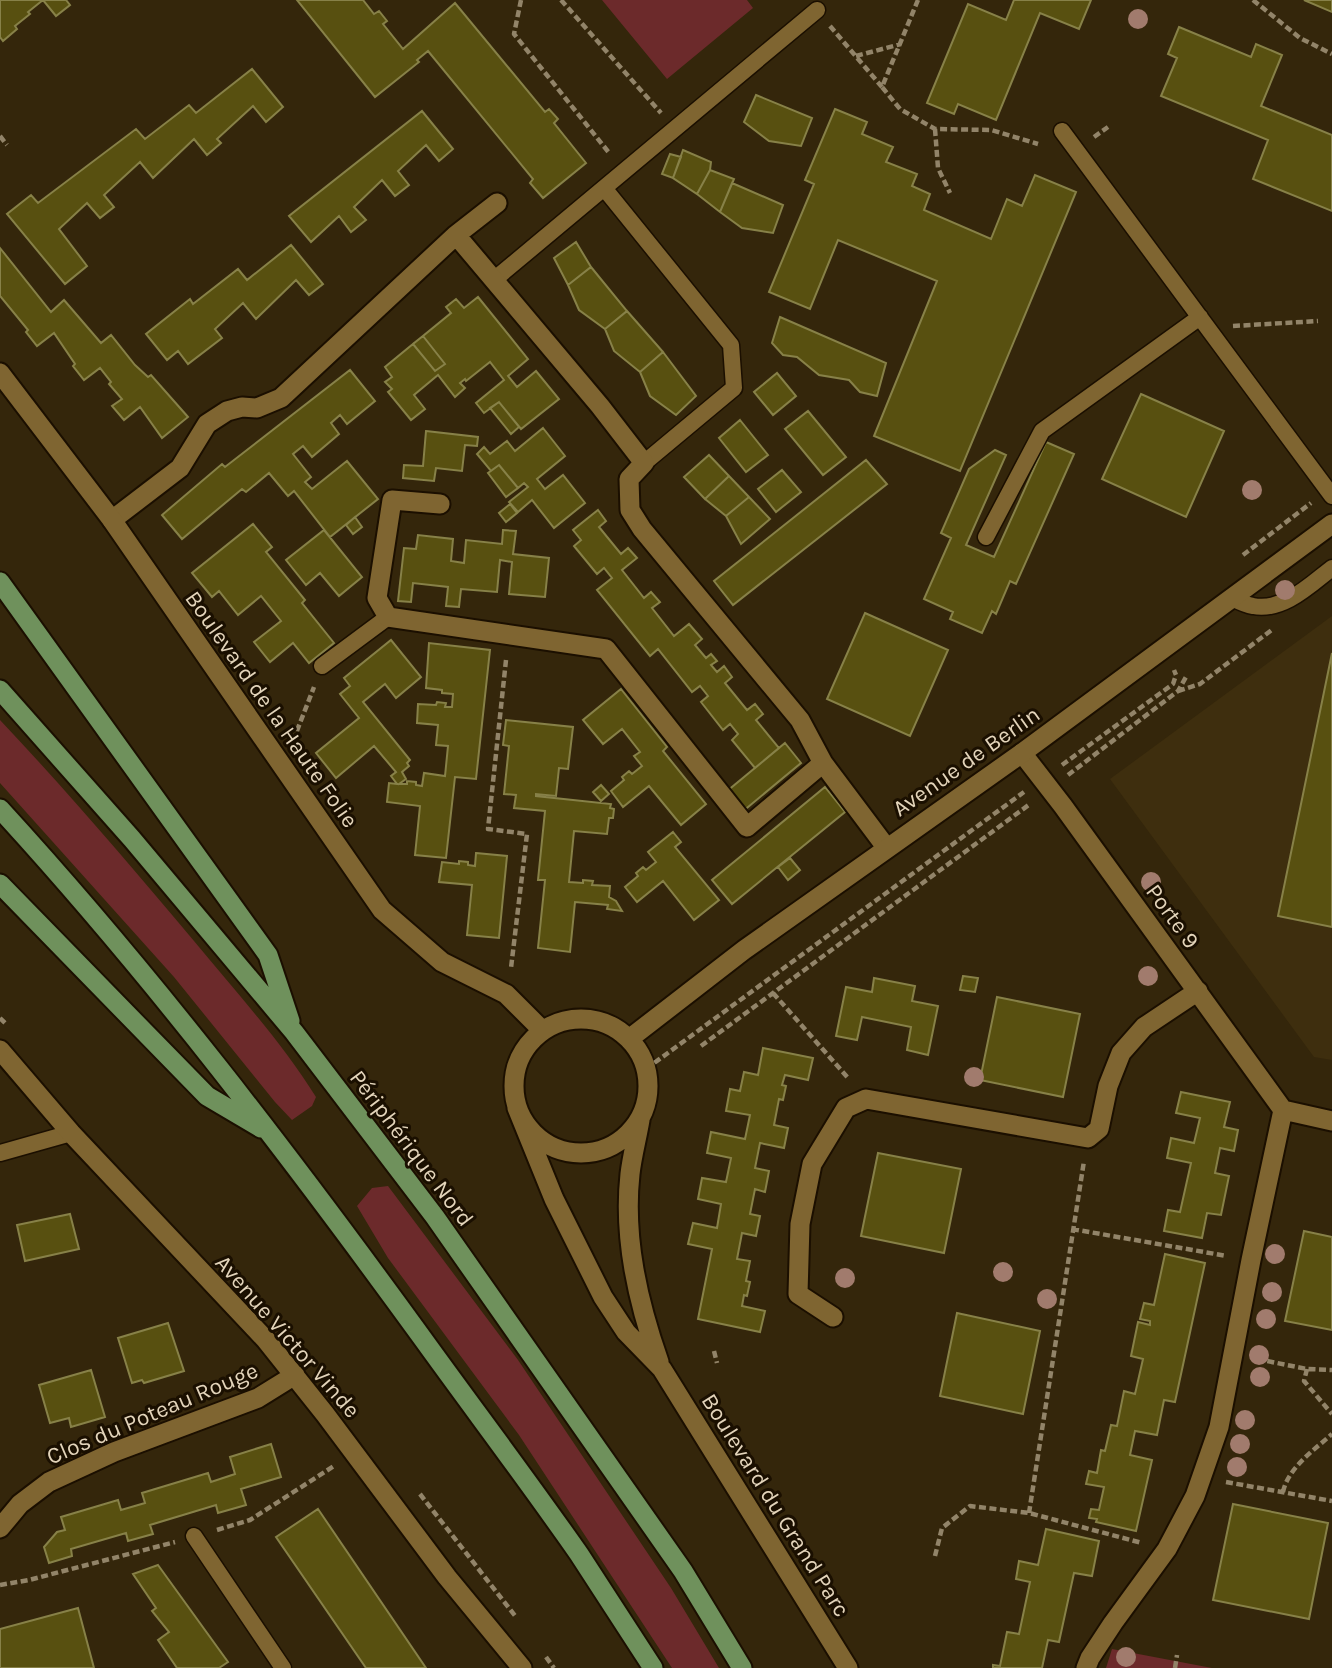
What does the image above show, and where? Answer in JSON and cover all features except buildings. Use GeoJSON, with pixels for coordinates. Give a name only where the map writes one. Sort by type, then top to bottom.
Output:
{"type":"FeatureCollection","features":[{"type":"Feature","properties":{"kind":"highway"},"geometry":{"type":"LineString","coordinates":[[0,582],[268,954],[294,1032]]}},
{"type":"Feature","properties":{"kind":"highway","name":"Périphérique Nord"},"geometry":{"type":"LineString","coordinates":[[0,690],[132,839],[294,1032],[435,1217],[682,1572],[742,1668]]}},
{"type":"Feature","properties":{"kind":"highway"},"geometry":{"type":"LineString","coordinates":[[0,809],[51,864],[181,1018],[270,1133],[372,1268],[570,1543],[653,1668]]}},
{"type":"Feature","properties":{"kind":"highway"},"geometry":{"type":"LineString","coordinates":[[0,884],[207,1096],[270,1133]]}},
{"type":"Feature","properties":{"kind":"street"},"geometry":{"type":"LineString","coordinates":[[112,520],[180,468],[207,424],[227,411],[242,407],[257,408],[281,398],[456,235],[497,203]]}},
{"type":"Feature","properties":{"kind":"street"},"geometry":{"type":"LineString","coordinates":[[456,235],[644,463],[629,479],[630,510],[642,529],[800,720],[823,763],[886,847]]}},
{"type":"Feature","properties":{"kind":"street","name":"Boulevard de la Haute Folie"},"geometry":{"type":"LineString","coordinates":[[0,373],[112,520],[382,911],[442,962],[506,994],[542,1030]]}},
{"type":"Feature","properties":{"kind":"street"},"geometry":{"type":"LineString","coordinates":[[440,504],[392,500],[377,598],[388,617],[607,649],[747,827],[823,763]]}},
{"type":"Feature","properties":{"kind":"street","name":"Avenue de Berlin"},"geometry":{"type":"LineString","coordinates":[[629,1039],[744,950],[1021,753],[1332,524]]}},
{"type":"Feature","properties":{"kind":"street","name":"Porte 9"},"geometry":{"type":"LineString","coordinates":[[1021,753],[1283,1110]]}},
{"type":"Feature","properties":{"kind":"street"},"geometry":{"type":"LineString","coordinates":[[833,1317],[798,1294],[800,1224],[812,1164],[846,1108],[866,1099],[1088,1138],[1099,1129],[1108,1087],[1121,1053],[1144,1027],[1198,991]]}},
{"type":"Feature","properties":{"kind":"street"},"geometry":{"type":"LineString","coordinates":[[587,1019],[617,1029],[629,1039],[646,1069],[648,1084],[642,1114],[624,1137],[612,1145],[585,1153],[556,1148],[533,1133],[517,1108],[514,1095],[516,1067],[530,1041],[542,1030],[556,1023],[587,1019]]}},
{"type":"Feature","properties":{"kind":"street","name":"Avenue Victor Vinde"},"geometry":{"type":"LineString","coordinates":[[0,1050],[71,1133],[266,1340],[447,1577],[522,1668]]}},
{"type":"Feature","properties":{"kind":"street","name":"Boulevard du Grand Parc"},"geometry":{"type":"LineString","coordinates":[[517,1108],[554,1199],[603,1297],[626,1332],[662,1369]]}},
{"type":"Feature","properties":{"kind":"street"},"geometry":{"type":"LineString","coordinates":[[1086,1668],[1113,1623],[1167,1549],[1195,1496],[1219,1427],[1283,1110],[1332,1121]]}},
{"type":"Feature","properties":{"kind":"street","name":"Boulevard du Grand Parc"},"geometry":{"type":"LineString","coordinates":[[642,1114],[630,1175],[629,1234],[644,1319],[662,1369],[848,1668]]}},
{"type":"Feature","properties":{"kind":"street","name":"Clos du Poteau Rouge"},"geometry":{"type":"LineString","coordinates":[[0,1528],[20,1504],[49,1482],[114,1452],[258,1398],[295,1375]]}},
{"type":"Feature","properties":{"kind":"lane"},"geometry":{"type":"LineString","coordinates":[[495,279],[817,9]]}},
{"type":"Feature","properties":{"kind":"lane"},"geometry":{"type":"LineString","coordinates":[[1062,131],[1332,496]]}},
{"type":"Feature","properties":{"kind":"lane"},"geometry":{"type":"LineString","coordinates":[[604,188],[731,345],[734,388],[644,463]]}},
{"type":"Feature","properties":{"kind":"lane"},"geometry":{"type":"LineString","coordinates":[[986,537],[1042,431],[1204,322]]}},
{"type":"Feature","properties":{"kind":"lane"},"geometry":{"type":"LineString","coordinates":[[1232,598],[1254,606],[1275,605],[1292,598],[1332,568]]}},
{"type":"Feature","properties":{"kind":"lane"},"geometry":{"type":"LineString","coordinates":[[322,666],[388,617]]}},
{"type":"Feature","properties":{"kind":"lane"},"geometry":{"type":"LineString","coordinates":[[0,1153],[71,1133]]}},
{"type":"Feature","properties":{"kind":"lane"},"geometry":{"type":"LineString","coordinates":[[194,1536],[283,1668]]}},
{"type":"Feature","properties":{"kind":"path"},"geometry":{"type":"LineString","coordinates":[[521,0],[514,34],[612,156]]}},
{"type":"Feature","properties":{"kind":"path"},"geometry":{"type":"LineString","coordinates":[[561,0],[663,116]]}},
{"type":"Feature","properties":{"kind":"path"},"geometry":{"type":"LineString","coordinates":[[882,87],[918,0]]}},
{"type":"Feature","properties":{"kind":"path"},"geometry":{"type":"LineString","coordinates":[[1253,0],[1300,38],[1332,54]]}},
{"type":"Feature","properties":{"kind":"path"},"geometry":{"type":"LineString","coordinates":[[817,9],[900,109],[935,129],[991,130],[1038,144]]}},
{"type":"Feature","properties":{"kind":"path"},"geometry":{"type":"LineString","coordinates":[[856,56],[901,44]]}},
{"type":"Feature","properties":{"kind":"path"},"geometry":{"type":"LineString","coordinates":[[935,129],[938,168],[950,193]]}},
{"type":"Feature","properties":{"kind":"path"},"geometry":{"type":"LineString","coordinates":[[0,136],[7,145]]}},
{"type":"Feature","properties":{"kind":"path"},"geometry":{"type":"LineString","coordinates":[[1204,322],[1318,321]]}},
{"type":"Feature","properties":{"kind":"path"},"geometry":{"type":"LineString","coordinates":[[1062,780],[1178,691],[1200,684],[1276,627]]}},
{"type":"Feature","properties":{"kind":"path"},"geometry":{"type":"LineString","coordinates":[[509,635],[488,828],[527,834],[510,972]]}},
{"type":"Feature","properties":{"kind":"path"},"geometry":{"type":"LineString","coordinates":[[283,766],[322,666]]}},
{"type":"Feature","properties":{"kind":"path"},"geometry":{"type":"LineString","coordinates":[[646,1069],[1173,684],[1176,675],[1173,666]]}},
{"type":"Feature","properties":{"kind":"path"},"geometry":{"type":"LineString","coordinates":[[1178,691],[1186,677]]}},
{"type":"Feature","properties":{"kind":"path"},"geometry":{"type":"LineString","coordinates":[[701,1046],[1035,800]]}},
{"type":"Feature","properties":{"kind":"path"},"geometry":{"type":"LineString","coordinates":[[773,993],[866,1099]]}},
{"type":"Feature","properties":{"kind":"path"},"geometry":{"type":"LineString","coordinates":[[1029,1513],[1088,1138]]}},
{"type":"Feature","properties":{"kind":"path"},"geometry":{"type":"LineString","coordinates":[[1072,1229],[1239,1258]]}},
{"type":"Feature","properties":{"kind":"path"},"geometry":{"type":"LineString","coordinates":[[714,1351],[717,1363]]}},
{"type":"Feature","properties":{"kind":"path"},"geometry":{"type":"LineString","coordinates":[[1233,1354],[1307,1369],[1332,1370]]}},
{"type":"Feature","properties":{"kind":"path"},"geometry":{"type":"LineString","coordinates":[[1307,1369],[1304,1381],[1332,1414]]}},
{"type":"Feature","properties":{"kind":"path"},"geometry":{"type":"LineString","coordinates":[[1283,1492],[1285,1483],[1300,1462],[1332,1434]]}},
{"type":"Feature","properties":{"kind":"path"},"geometry":{"type":"LineString","coordinates":[[1202,1476],[1332,1501]]}},
{"type":"Feature","properties":{"kind":"path"},"geometry":{"type":"LineString","coordinates":[[935,1556],[942,1528],[970,1506],[1029,1513],[1167,1549]]}},
{"type":"Feature","properties":{"kind":"path"},"geometry":{"type":"LineString","coordinates":[[1175,1668],[1177,1656]]}},
{"type":"Feature","properties":{"kind":"shaded area"},"geometry":{"type":"Polygon","coordinates":[[[602,0],[747,0],[753,8],[667,79],[602,0]]]}},
{"type":"Feature","properties":{"kind":"shaded area"},"geometry":{"type":"Polygon","coordinates":[[[1332,616],[1332,1060],[1314,1057],[1110,779],[1332,616]]]}},
{"type":"Feature","properties":{"kind":"shaded area"},"geometry":{"type":"Polygon","coordinates":[[[0,720],[99,829],[258,1017],[316,1097],[312,1106],[292,1120],[174,977],[0,783],[0,720]]]}},
{"type":"Feature","properties":{"kind":"shaded area"},"geometry":{"type":"Polygon","coordinates":[[[388,1186],[518,1360],[671,1588],[719,1668],[672,1668],[519,1435],[388,1258],[357,1206],[372,1188],[388,1186]]]}},
{"type":"Feature","properties":{"kind":"shaded area"},"geometry":{"type":"Polygon","coordinates":[[[1112,1649],[1212,1668],[1106,1668],[1112,1649]]]}}]}
